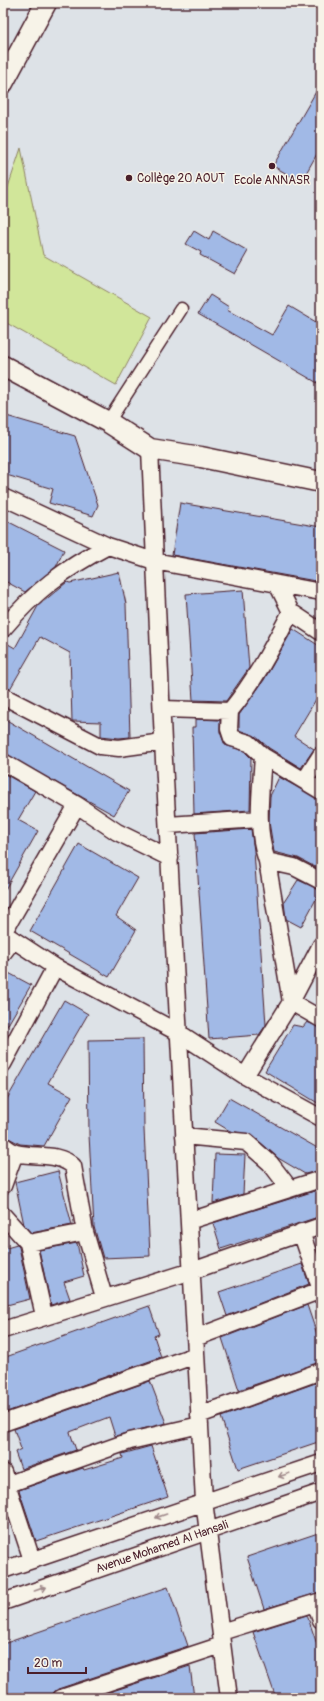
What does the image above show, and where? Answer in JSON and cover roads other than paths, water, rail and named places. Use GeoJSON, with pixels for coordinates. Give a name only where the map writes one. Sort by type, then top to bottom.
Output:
{"type":"FeatureCollection","features":[{"type":"Feature","properties":{"kind":"street"},"geometry":{"type":"LineString","coordinates":[[3,83],[46,3]]}},
{"type":"Feature","properties":{"kind":"street"},"geometry":{"type":"LineString","coordinates":[[108,422],[180,309]]}},
{"type":"Feature","properties":{"kind":"street"},"geometry":{"type":"LineString","coordinates":[[3,366],[108,422],[150,449],[201,457],[321,482]]}},
{"type":"Feature","properties":{"kind":"street"},"geometry":{"type":"LineString","coordinates":[[150,449],[163,742],[204,1501],[229,1698]]}},
{"type":"Feature","properties":{"kind":"street"},"geometry":{"type":"LineString","coordinates":[[3,497],[108,546],[154,561],[321,592]]}},
{"type":"Feature","properties":{"kind":"street"},"geometry":{"type":"LineString","coordinates":[[3,629],[19,611],[59,574],[108,546]]}},
{"type":"Feature","properties":{"kind":"street"},"geometry":{"type":"LineString","coordinates":[[277,584],[291,612],[321,632]]}},
{"type":"Feature","properties":{"kind":"street"},"geometry":{"type":"LineString","coordinates":[[291,612],[269,654],[245,692],[230,711],[229,729],[232,738],[249,743],[264,756],[321,791]]}},
{"type":"Feature","properties":{"kind":"street"},"geometry":{"type":"LineString","coordinates":[[3,696],[100,746],[119,748],[163,742]]}},
{"type":"Feature","properties":{"kind":"street"},"geometry":{"type":"LineString","coordinates":[[162,709],[230,711]]}},
{"type":"Feature","properties":{"kind":"street"},"geometry":{"type":"LineString","coordinates":[[305,780],[321,755]]}},
{"type":"Feature","properties":{"kind":"street"},"geometry":{"type":"LineString","coordinates":[[264,756],[259,818],[262,847],[267,861],[291,1002]]}},
{"type":"Feature","properties":{"kind":"street"},"geometry":{"type":"LineString","coordinates":[[3,762],[77,805],[117,832],[170,858]]}},
{"type":"Feature","properties":{"kind":"street"},"geometry":{"type":"LineString","coordinates":[[3,953],[6,935],[77,805]]}},
{"type":"Feature","properties":{"kind":"street"},"geometry":{"type":"LineString","coordinates":[[168,825],[259,818]]}},
{"type":"Feature","properties":{"kind":"street"},"geometry":{"type":"LineString","coordinates":[[267,861],[294,867],[321,881]]}},
{"type":"Feature","properties":{"kind":"street"},"geometry":{"type":"LineString","coordinates":[[6,935],[55,967],[179,1033],[245,1076],[321,1118]]}},
{"type":"Feature","properties":{"kind":"street"},"geometry":{"type":"LineString","coordinates":[[245,1076],[291,1002],[321,945]]}},
{"type":"Feature","properties":{"kind":"street"},"geometry":{"type":"LineString","coordinates":[[3,1064],[55,967]]}},
{"type":"Feature","properties":{"kind":"street"},"geometry":{"type":"LineString","coordinates":[[291,1002],[321,1019]]}},
{"type":"Feature","properties":{"kind":"street"},"geometry":{"type":"LineString","coordinates":[[184,1136],[246,1142],[270,1163],[290,1189]]}},
{"type":"Feature","properties":{"kind":"street"},"geometry":{"type":"LineString","coordinates":[[3,1186],[9,1149],[59,1158],[66,1160],[73,1166],[85,1232],[104,1297]]}},
{"type":"Feature","properties":{"kind":"street"},"geometry":{"type":"LineString","coordinates":[[189,1221],[321,1179]]}},
{"type":"Feature","properties":{"kind":"street"},"geometry":{"type":"LineString","coordinates":[[3,1215],[28,1243],[44,1316]]}},
{"type":"Feature","properties":{"kind":"street"},"geometry":{"type":"LineString","coordinates":[[3,1330],[104,1297],[192,1271],[321,1226]]}},
{"type":"Feature","properties":{"kind":"street"},"geometry":{"type":"LineString","coordinates":[[28,1243],[85,1232]]}},
{"type":"Feature","properties":{"kind":"street"},"geometry":{"type":"LineString","coordinates":[[195,1338],[321,1290],[301,1232]]}},
{"type":"Feature","properties":{"kind":"street"},"geometry":{"type":"LineString","coordinates":[[3,1423],[196,1356]]}},
{"type":"Feature","properties":{"kind":"street"},"geometry":{"type":"LineString","coordinates":[[32,1560],[4,1481],[200,1420],[321,1371]]}},
{"type":"Feature","properties":{"kind":"street"},"geometry":{"type":"LineString","coordinates":[[3,1570],[204,1501],[321,1463]]}},
{"type":"Feature","properties":{"kind":"street","name":"Avenue Mohamed Al Hansali"},"geometry":{"type":"LineString","coordinates":[[3,1602],[321,1492]]}},
{"type":"Feature","properties":{"kind":"street"},"geometry":{"type":"LineString","coordinates":[[61,1698],[318,1602],[321,1620]]}},
{"type":"Feature","properties":{"kind":"place","name":"Ecole ANNASR"},"geometry":{"type":"Point","coordinates":[272,166]}},
{"type":"Feature","properties":{"kind":"place","name":"Collège 20 AOUT"},"geometry":{"type":"Point","coordinates":[129,178]}}]}
